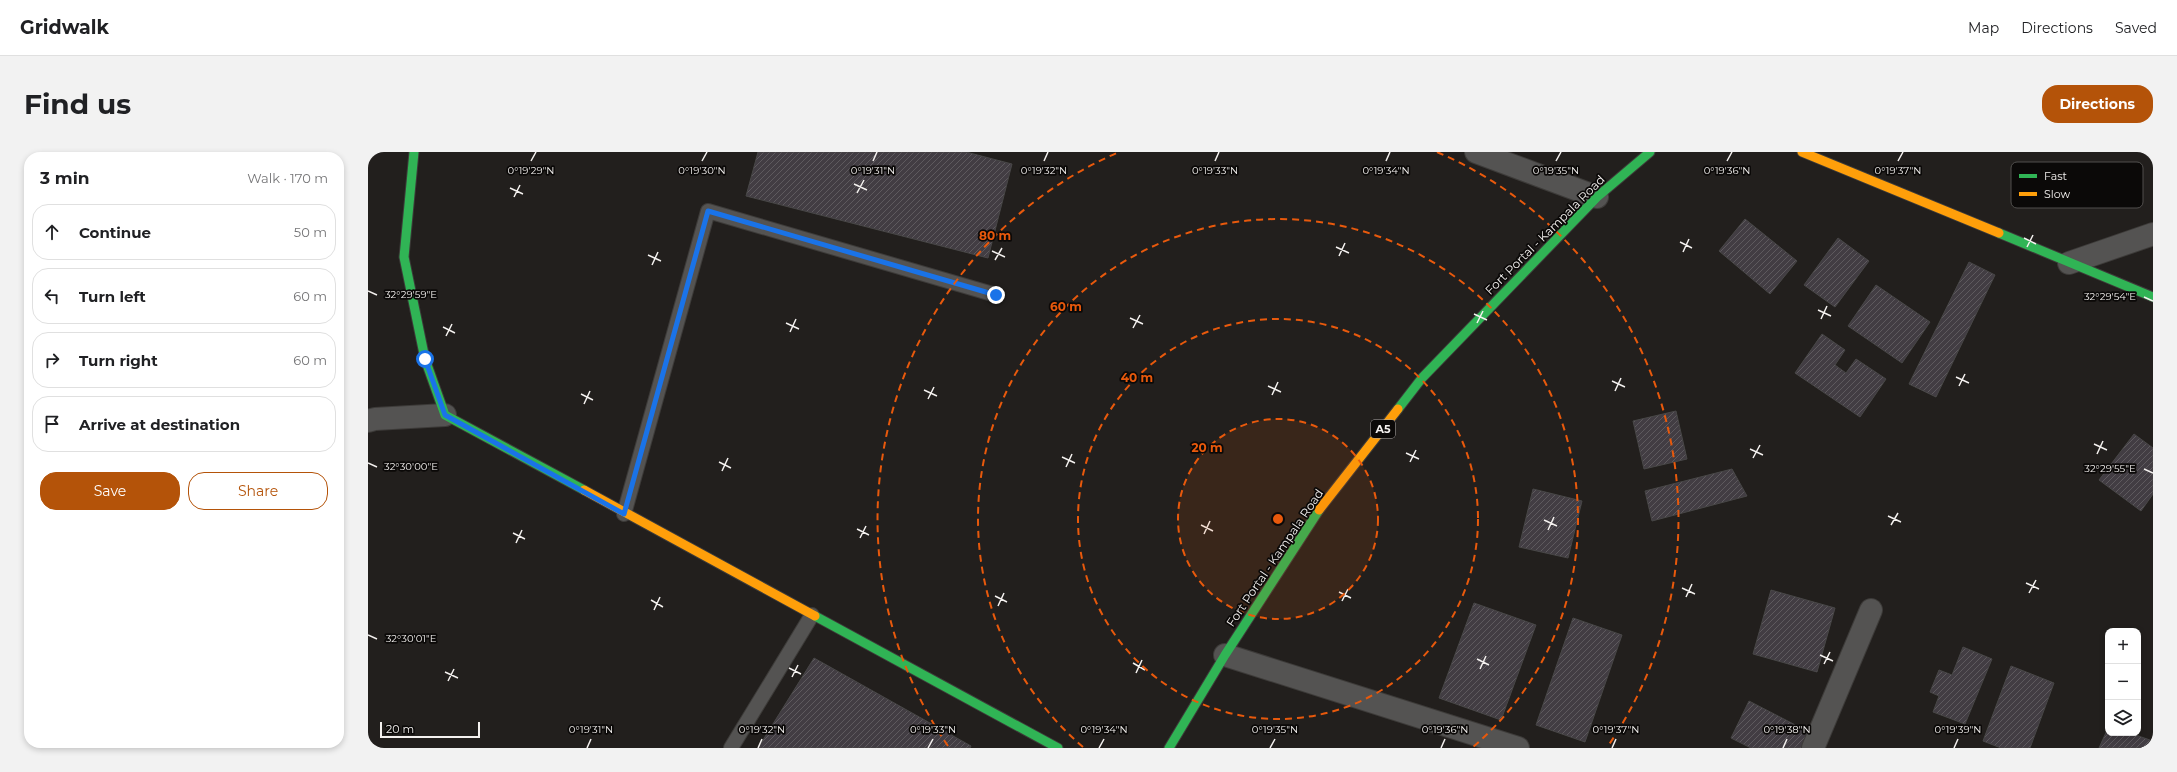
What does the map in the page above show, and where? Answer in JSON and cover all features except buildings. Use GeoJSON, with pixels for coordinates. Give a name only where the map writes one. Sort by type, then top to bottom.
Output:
{"type":"FeatureCollection","features":[{"type":"Feature","properties":{"kind":"street"},"geometry":{"type":"LineString","coordinates":[[414,152],[404,257],[425,359],[445,415]]}},
{"type":"Feature","properties":{"kind":"street"},"geometry":{"type":"LineString","coordinates":[[1476,152],[1597,197]]}},
{"type":"Feature","properties":{"kind":"street","name":"Fort Portal - Kampala Road"},"geometry":{"type":"LineString","coordinates":[[1169,748],[1225,655],[1314,518],[1422,378],[1597,197],[1650,152]]}},
{"type":"Feature","properties":{"kind":"street"},"geometry":{"type":"LineString","coordinates":[[1802,152],[2069,264],[2153,297]]}},
{"type":"Feature","properties":{"kind":"street"},"geometry":{"type":"LineString","coordinates":[[2069,264],[2153,234]]}},
{"type":"Feature","properties":{"kind":"street"},"geometry":{"type":"LineString","coordinates":[[368,422],[375,419],[445,415],[624,514],[1058,748]]}},
{"type":"Feature","properties":{"kind":"street"},"geometry":{"type":"LineString","coordinates":[[1812,748],[1871,610]]}},
{"type":"Feature","properties":{"kind":"street"},"geometry":{"type":"LineString","coordinates":[[1225,655],[1518,748]]}},
{"type":"Feature","properties":{"kind":"lane"},"geometry":{"type":"LineString","coordinates":[[624,514],[708,211],[996,295]]}},
{"type":"Feature","properties":{"kind":"lane"},"geometry":{"type":"LineString","coordinates":[[731,748],[812,615]]}},
{"type":"Feature","properties":{"kind":"traffic: fast"},"geometry":{"type":"LineString","coordinates":[[414,152],[404,257],[425,359],[445,415],[584,490]]}},
{"type":"Feature","properties":{"kind":"traffic: fast"},"geometry":{"type":"LineString","coordinates":[[1398,409],[1422,378],[1597,197],[1650,152]]}},
{"type":"Feature","properties":{"kind":"traffic: fast"},"geometry":{"type":"LineString","coordinates":[[1999,233],[2153,297]]}},
{"type":"Feature","properties":{"kind":"traffic: fast"},"geometry":{"type":"LineString","coordinates":[[1169,748],[1225,655],[1319,510]]}},
{"type":"Feature","properties":{"kind":"traffic: fast"},"geometry":{"type":"LineString","coordinates":[[815,616],[1058,748]]}},
{"type":"Feature","properties":{"kind":"traffic: slow"},"geometry":{"type":"LineString","coordinates":[[1802,152],[1999,233]]}},
{"type":"Feature","properties":{"kind":"traffic: slow"},"geometry":{"type":"LineString","coordinates":[[1319,510],[1398,409]]}},
{"type":"Feature","properties":{"kind":"traffic: slow"},"geometry":{"type":"LineString","coordinates":[[584,490],[815,616]]}},
{"type":"Feature","properties":{"kind":"route"},"geometry":{"type":"LineString","coordinates":[[425,359],[445,415],[624,514],[708,211],[996,295]]}}]}
